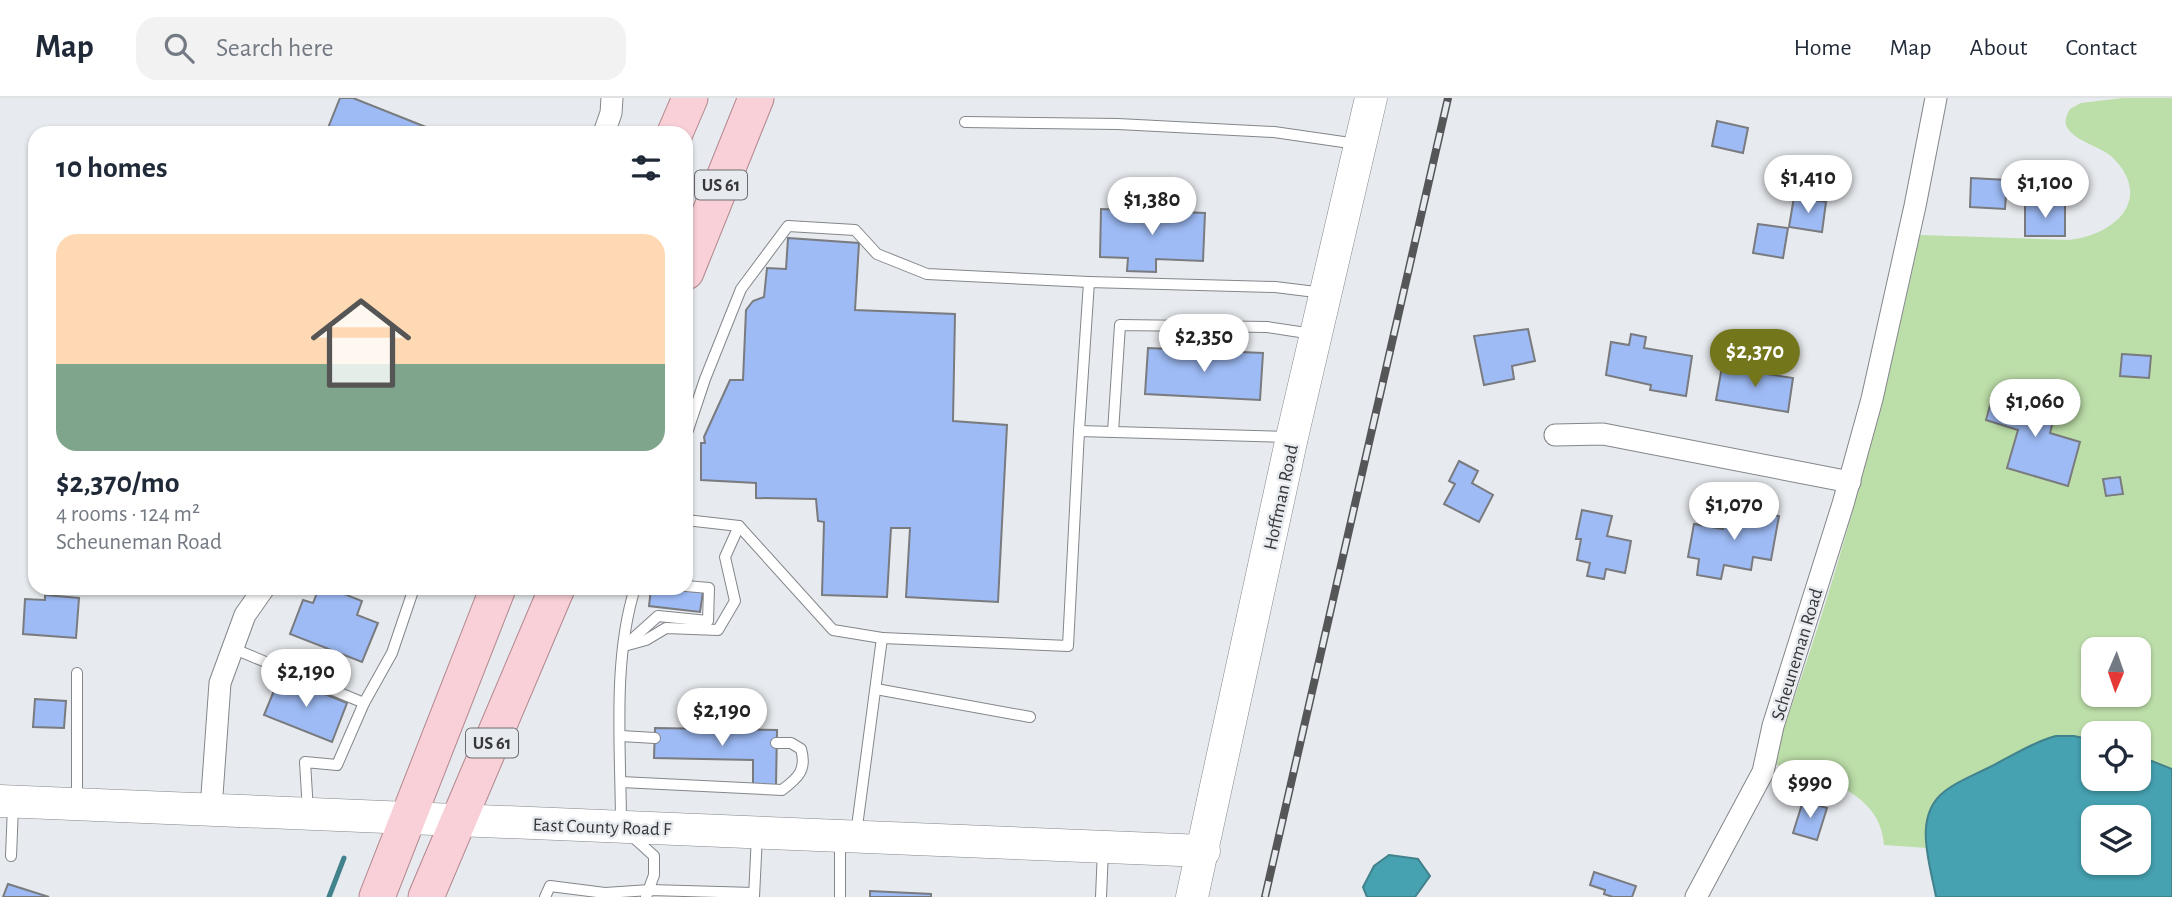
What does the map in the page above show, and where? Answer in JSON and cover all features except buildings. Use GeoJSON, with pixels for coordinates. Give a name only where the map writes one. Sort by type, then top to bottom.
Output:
{"type":"FeatureCollection","features":[{"type":"Feature","properties":{"kind":"main road"},"geometry":{"type":"LineString","coordinates":[[679,126],[690,98]]}},
{"type":"Feature","properties":{"kind":"main road","name":"US 61"},"geometry":{"type":"LineString","coordinates":[[693,255],[756,98]]}},
{"type":"Feature","properties":{"kind":"main road","name":"US 61"},"geometry":{"type":"LineString","coordinates":[[377,897],[495,595]]}},
{"type":"Feature","properties":{"kind":"main road","name":"US 61"},"geometry":{"type":"LineString","coordinates":[[426,897],[554,595]]}},
{"type":"Feature","properties":{"kind":"street"},"geometry":{"type":"LineString","coordinates":[[606,126],[612,98]]}},
{"type":"Feature","properties":{"kind":"street","name":"Hoffman Road"},"geometry":{"type":"LineString","coordinates":[[1192,897],[1370,98]]}},
{"type":"Feature","properties":{"kind":"street","name":"Scheuneman Road"},"geometry":{"type":"LineString","coordinates":[[1696,897],[1763,772],[1773,726],[1850,482],[1882,357],[1922,177],[1936,98]]}},
{"type":"Feature","properties":{"kind":"street"},"geometry":{"type":"LineString","coordinates":[[1555,435],[1603,434],[1850,482]]}},
{"type":"Feature","properties":{"kind":"street"},"geometry":{"type":"LineString","coordinates":[[211,809],[220,682],[244,615],[259,595]]}},
{"type":"Feature","properties":{"kind":"street","name":"East County Road F"},"geometry":{"type":"LineString","coordinates":[[6,801],[1204,851]]}},
{"type":"Feature","properties":{"kind":"lane"},"geometry":{"type":"LineString","coordinates":[[965,122],[1118,124],[1274,132],[1359,144]]}},
{"type":"Feature","properties":{"kind":"lane"},"geometry":{"type":"LineString","coordinates":[[693,415],[741,289],[788,226],[855,230],[877,254],[927,274],[1275,287],[1326,293]]}},
{"type":"Feature","properties":{"kind":"lane"},"geometry":{"type":"LineString","coordinates":[[693,521],[738,526],[833,630],[882,638],[1068,646],[1089,282]]}},
{"type":"Feature","properties":{"kind":"lane"},"geometry":{"type":"LineString","coordinates":[[1113,432],[1120,325],[1267,327],[1316,335]]}},
{"type":"Feature","properties":{"kind":"lane"},"geometry":{"type":"LineString","coordinates":[[1079,431],[1293,437]]}},
{"type":"Feature","properties":{"kind":"lane"},"geometry":{"type":"LineString","coordinates":[[624,646],[646,640],[666,628],[718,630],[735,601],[725,557],[738,526]]}},
{"type":"Feature","properties":{"kind":"lane"},"geometry":{"type":"LineString","coordinates":[[624,646],[658,616],[709,621],[709,588],[693,587]]}},
{"type":"Feature","properties":{"kind":"lane"},"geometry":{"type":"LineString","coordinates":[[309,813],[305,762],[337,765],[364,702],[391,653],[412,595]]}},
{"type":"Feature","properties":{"kind":"lane"},"geometry":{"type":"LineString","coordinates":[[633,595],[628,611],[621,683],[621,826],[654,856],[654,875],[648,894]]}},
{"type":"Feature","properties":{"kind":"lane"},"geometry":{"type":"LineString","coordinates":[[840,897],[848,836],[876,689],[882,638]]}},
{"type":"Feature","properties":{"kind":"lane"},"geometry":{"type":"LineString","coordinates":[[232,648],[364,702]]}},
{"type":"Feature","properties":{"kind":"lane"},"geometry":{"type":"LineString","coordinates":[[77,673],[77,804]]}},
{"type":"Feature","properties":{"kind":"lane"},"geometry":{"type":"LineString","coordinates":[[876,689],[1030,717]]}},
{"type":"Feature","properties":{"kind":"lane"},"geometry":{"type":"LineString","coordinates":[[621,736],[654,738]]}},
{"type":"Feature","properties":{"kind":"lane"},"geometry":{"type":"LineString","coordinates":[[621,782],[782,790],[797,779],[804,761],[801,750],[791,743],[776,743]]}},
{"type":"Feature","properties":{"kind":"lane"},"geometry":{"type":"LineString","coordinates":[[6,801],[11,856]]}},
{"type":"Feature","properties":{"kind":"lane"},"geometry":{"type":"LineString","coordinates":[[545,897],[550,886],[605,893],[754,895],[757,832]]}},
{"type":"Feature","properties":{"kind":"lane"},"geometry":{"type":"LineString","coordinates":[[1101,897],[1104,847]]}},
{"type":"Feature","properties":{"kind":"green space"},"geometry":{"type":"Polygon","coordinates":[[[2123,98],[2172,98],[2172,883],[2151,871],[2151,805],[2081,805],[2081,819],[1926,838],[1927,848],[1884,845],[1880,826],[1871,810],[1858,798],[1825,780],[1771,763],[1816,633],[1855,502],[1890,369],[1920,235],[2069,240],[2102,231],[2124,212],[2129,200],[2130,186],[2124,171],[2111,156],[2073,134],[2066,125],[2070,109],[2081,103],[2123,98]]]}},
{"type":"Feature","properties":{"kind":"water"},"geometry":{"type":"Polygon","coordinates":[[[2056,736],[2081,737],[2081,791],[2151,791],[2151,761],[2172,769],[2172,897],[1936,897],[1926,841],[1929,813],[1935,801],[1955,784],[2030,746],[2056,736]]]}},
{"type":"Feature","properties":{"kind":"water"},"geometry":{"type":"Polygon","coordinates":[[[1389,855],[1418,859],[1430,876],[1415,897],[1367,897],[1363,887],[1374,866],[1389,855]]]}},
{"type":"Feature","properties":{"kind":"waterway"},"geometry":{"type":"LineString","coordinates":[[329,897],[344,858]]}},
{"type":"Feature","properties":{"kind":"railway"},"geometry":{"type":"LineString","coordinates":[[1265,897],[1448,98]]}}]}
